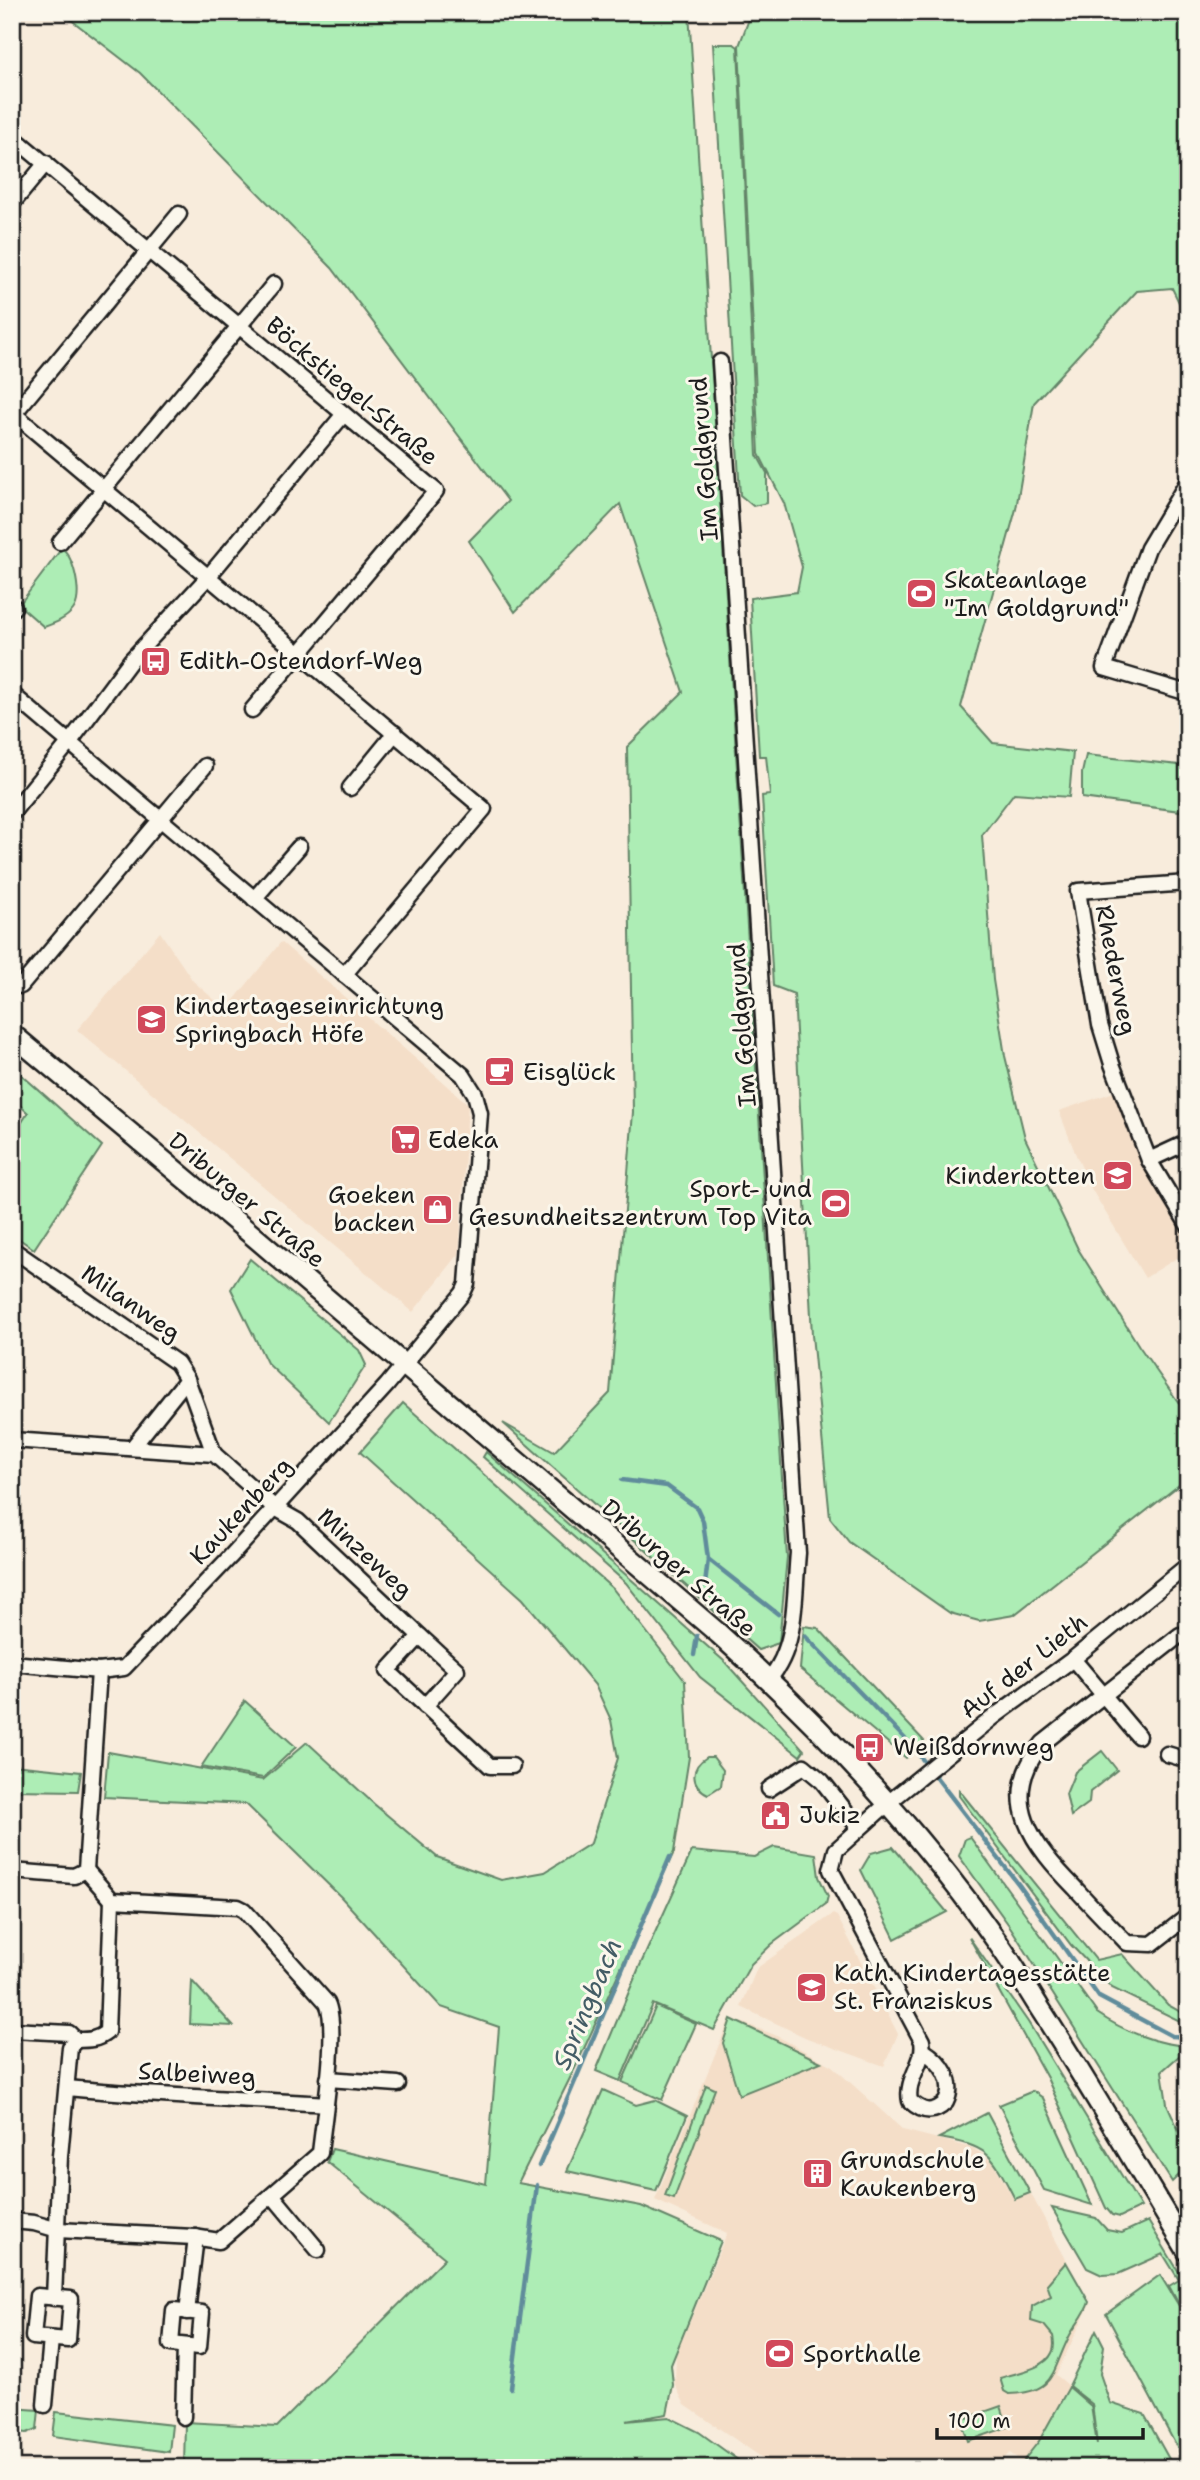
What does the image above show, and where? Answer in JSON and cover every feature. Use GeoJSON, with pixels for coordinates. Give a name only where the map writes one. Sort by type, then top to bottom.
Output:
{"type":"FeatureCollection","features":[{"type":"Feature","properties":{"kind":"main road","name":"Driburger Straße"},"geometry":{"type":"LineString","coordinates":[[12,1034],[404,1365],[769,1679],[849,1758],[993,1936],[1096,2098],[1188,2252]]}},
{"type":"Feature","properties":{"kind":"street","name":"Böckstiegel-Straße"},"geometry":{"type":"LineString","coordinates":[[12,136],[436,491],[300,653]]}},
{"type":"Feature","properties":{"kind":"street"},"geometry":{"type":"LineString","coordinates":[[12,204],[46,163]]}},
{"type":"Feature","properties":{"kind":"street"},"geometry":{"type":"LineString","coordinates":[[179,214],[13,414],[104,487],[484,809],[344,975]]}},
{"type":"Feature","properties":{"kind":"street","name":"Böckstiegel-Straße"},"geometry":{"type":"LineString","coordinates":[[239,326],[274,284]]}},
{"type":"Feature","properties":{"kind":"street"},"geometry":{"type":"LineString","coordinates":[[60,542],[239,326]]}},
{"type":"Feature","properties":{"kind":"street","name":"Im Goldgrund"},"geometry":{"type":"LineString","coordinates":[[720,362],[799,1553],[789,1642],[778,1669],[769,1679]]}},
{"type":"Feature","properties":{"kind":"street"},"geometry":{"type":"LineString","coordinates":[[12,813],[142,647],[208,577],[344,414]]}},
{"type":"Feature","properties":{"kind":"street"},"geometry":{"type":"LineString","coordinates":[[1188,481],[1148,548],[1104,668],[1188,693]]}},
{"type":"Feature","properties":{"kind":"street"},"geometry":{"type":"LineString","coordinates":[[252,710],[300,653]]}},
{"type":"Feature","properties":{"kind":"street","name":"Kaukenberg"},"geometry":{"type":"LineString","coordinates":[[12,694],[463,1075],[475,1094],[480,1113],[467,1284],[463,1293],[404,1365],[275,1508],[124,1668],[99,1671],[12,1663]]}},
{"type":"Feature","properties":{"kind":"street"},"geometry":{"type":"LineString","coordinates":[[350,788],[395,733]]}},
{"type":"Feature","properties":{"kind":"street"},"geometry":{"type":"LineString","coordinates":[[21,986],[205,766]]}},
{"type":"Feature","properties":{"kind":"street"},"geometry":{"type":"LineString","coordinates":[[254,899],[299,847]]}},
{"type":"Feature","properties":{"kind":"street","name":"Rhederweg"},"geometry":{"type":"LineString","coordinates":[[1188,883],[1078,891],[1100,1025],[1112,1064],[1149,1160],[1188,1225]]}},
{"type":"Feature","properties":{"kind":"street"},"geometry":{"type":"LineString","coordinates":[[1149,1160],[1188,1142]]}},
{"type":"Feature","properties":{"kind":"street","name":"Milanweg"},"geometry":{"type":"LineString","coordinates":[[12,1249],[177,1363],[187,1378],[214,1454]]}},
{"type":"Feature","properties":{"kind":"street"},"geometry":{"type":"LineString","coordinates":[[132,1448],[187,1378]]}},
{"type":"Feature","properties":{"kind":"street"},"geometry":{"type":"LineString","coordinates":[[12,1440],[214,1454]]}},
{"type":"Feature","properties":{"kind":"street","name":"Minzeweg"},"geometry":{"type":"LineString","coordinates":[[214,1454],[275,1508],[298,1521],[457,1670],[425,1706]]}},
{"type":"Feature","properties":{"kind":"street","name":"Auf der Lieth"},"geometry":{"type":"LineString","coordinates":[[888,1803],[1187,1566]]}},
{"type":"Feature","properties":{"kind":"street"},"geometry":{"type":"LineString","coordinates":[[1180,1635],[1043,1744],[1032,1756],[1023,1782],[1022,1808],[1028,1831],[1044,1857],[1128,1943],[1152,1944],[1188,1916]]}},
{"type":"Feature","properties":{"kind":"street"},"geometry":{"type":"LineString","coordinates":[[420,1636],[387,1671],[490,1766],[512,1766]]}},
{"type":"Feature","properties":{"kind":"street"},"geometry":{"type":"LineString","coordinates":[[1073,1659],[1138,1736]]}},
{"type":"Feature","properties":{"kind":"street"},"geometry":{"type":"LineString","coordinates":[[12,2030],[69,2033],[76,2040],[99,2038],[107,2032],[111,1900],[86,1870],[99,1671]]}},
{"type":"Feature","properties":{"kind":"street"},"geometry":{"type":"LineString","coordinates":[[1167,1754],[1184,1759],[1188,1764]]}},
{"type":"Feature","properties":{"kind":"street"},"geometry":{"type":"LineString","coordinates":[[769,1789],[804,1766],[822,1781],[859,1828]]}},
{"type":"Feature","properties":{"kind":"street"},"geometry":{"type":"LineString","coordinates":[[888,1803],[836,1850],[831,1870],[882,1961],[922,2041],[924,2051]]}},
{"type":"Feature","properties":{"kind":"street"},"geometry":{"type":"LineString","coordinates":[[12,1871],[74,1876],[86,1870]]}},
{"type":"Feature","properties":{"kind":"street"},"geometry":{"type":"LineString","coordinates":[[12,2221],[34,2223],[58,2230],[196,2237],[219,2241],[320,2153],[328,2079],[329,2007],[244,1910],[238,1907],[111,1900]]}},
{"type":"Feature","properties":{"kind":"street"},"geometry":{"type":"LineString","coordinates":[[54,2298],[60,2156],[70,2047],[76,2040]]}},
{"type":"Feature","properties":{"kind":"street"},"geometry":{"type":"LineString","coordinates":[[328,2079],[398,2084]]}},
{"type":"Feature","properties":{"kind":"street","name":"Salbeiweg"},"geometry":{"type":"LineString","coordinates":[[67,2088],[326,2104]]}},
{"type":"Feature","properties":{"kind":"street"},"geometry":{"type":"LineString","coordinates":[[273,2196],[318,2249]]}},
{"type":"Feature","properties":{"kind":"street"},"geometry":{"type":"LineString","coordinates":[[183,2417],[186,2346],[171,2344],[174,2310],[187,2312],[196,2237]]}},
{"type":"Feature","properties":{"kind":"street"},"geometry":{"type":"LineString","coordinates":[[37,2296],[54,2298],[71,2299],[68,2340],[33,2337],[37,2296]]}},
{"type":"Feature","properties":{"kind":"street"},"geometry":{"type":"LineString","coordinates":[[45,2405],[51,2339]]}},
{"type":"Feature","properties":{"kind":"shaded area"},"geometry":{"type":"Polygon","coordinates":[[[160,932],[193,981],[226,1010],[281,942],[468,1104],[459,1254],[413,1312],[77,1030],[160,932]]]}},
{"type":"Feature","properties":{"kind":"shaded area","name":"Kinderkotten"},"geometry":{"type":"Polygon","coordinates":[[[1114,1092],[1127,1128],[1163,1201],[1188,1239],[1188,1251],[1145,1278],[1092,1190],[1059,1111],[1114,1092]]]}},
{"type":"Feature","properties":{"kind":"shaded area","name":"Kath. Kindertagesstätte St. Franziskus"},"geometry":{"type":"Polygon","coordinates":[[[833,1914],[837,1916],[898,2034],[884,2066],[807,2038],[741,2007],[757,1968],[833,1914]]]}},
{"type":"Feature","properties":{"kind":"shaded area"},"geometry":{"type":"Polygon","coordinates":[[[730,2018],[775,2035],[832,2066],[903,2130],[973,2148],[993,2162],[1014,2200],[1031,2194],[1090,2304],[1056,2375],[1092,2405],[1099,2461],[1086,2468],[1031,2468],[1010,2453],[993,2468],[777,2468],[685,2405],[675,2385],[676,2355],[727,2233],[655,2200],[730,2018]]]}},
{"type":"Feature","properties":{"kind":"green space"},"geometry":{"type":"Polygon","coordinates":[[[61,12],[189,12],[181,22],[191,12],[689,12],[787,1557],[779,1643],[758,1650],[503,1423],[554,1452],[610,1393],[633,1112],[627,747],[683,692],[620,504],[515,612],[469,541],[508,501],[332,268],[140,73],[61,12]]]}},
{"type":"Feature","properties":{"kind":"green space"},"geometry":{"type":"Polygon","coordinates":[[[735,12],[1188,12],[1188,321],[1172,288],[1137,291],[1034,403],[1016,509],[961,707],[993,743],[1073,752],[1069,797],[1014,793],[982,835],[993,980],[1005,1056],[1025,1138],[1078,1249],[1139,1346],[1188,1416],[1188,1478],[1014,1615],[979,1621],[950,1613],[849,1542],[830,1518],[812,1335],[794,994],[773,986],[762,796],[770,795],[766,756],[759,756],[750,598],[797,592],[802,567],[784,503],[759,454],[739,46],[749,19],[742,19],[735,12]]]}},
{"type":"Feature","properties":{"kind":"green space"},"geometry":{"type":"Polygon","coordinates":[[[713,44],[734,44],[738,47],[757,455],[767,473],[767,503],[753,506],[740,495],[713,44]]]}},
{"type":"Feature","properties":{"kind":"green space"},"geometry":{"type":"Polygon","coordinates":[[[62,548],[74,569],[76,604],[67,616],[44,627],[19,605],[62,548]]]}},
{"type":"Feature","properties":{"kind":"green space"},"geometry":{"type":"Polygon","coordinates":[[[1086,755],[1188,766],[1188,812],[1082,798],[1082,773],[1086,755]]]}},
{"type":"Feature","properties":{"kind":"green space"},"geometry":{"type":"Polygon","coordinates":[[[15,1069],[102,1146],[34,1249],[12,1234],[12,1137],[28,1113],[12,1098],[12,1073],[15,1069]]]}},
{"type":"Feature","properties":{"kind":"green space"},"geometry":{"type":"Polygon","coordinates":[[[250,1259],[359,1350],[366,1365],[329,1422],[267,1363],[231,1289],[250,1259]]]}},
{"type":"Feature","properties":{"kind":"green space"},"geometry":{"type":"Polygon","coordinates":[[[403,1403],[613,1589],[685,1681],[689,1757],[674,1852],[576,2066],[518,2183],[641,2206],[721,2241],[671,2365],[673,2385],[667,2414],[626,2421],[669,2417],[699,2432],[749,2468],[184,2467],[185,2422],[277,2427],[445,2258],[327,2162],[332,2149],[486,2184],[499,2027],[441,2007],[341,1897],[246,1804],[104,1797],[108,1752],[263,1780],[307,1742],[437,1857],[501,1880],[545,1872],[591,1843],[618,1758],[611,1720],[595,1685],[523,1599],[360,1452],[403,1403]]]}},
{"type":"Feature","properties":{"kind":"green space"},"geometry":{"type":"Polygon","coordinates":[[[486,1452],[724,1661],[804,1750],[800,1756],[700,1677],[626,1583],[483,1457],[486,1452]]]}},
{"type":"Feature","properties":{"kind":"green space"},"geometry":{"type":"Polygon","coordinates":[[[804,1626],[818,1628],[924,1741],[906,1758],[800,1669],[804,1626]]]}},
{"type":"Feature","properties":{"kind":"green space"},"geometry":{"type":"Polygon","coordinates":[[[245,1701],[296,1747],[263,1778],[201,1767],[245,1701]]]}},
{"type":"Feature","properties":{"kind":"green space"},"geometry":{"type":"Polygon","coordinates":[[[1102,1751],[1117,1770],[1090,1792],[1089,1803],[1071,1816],[1066,1794],[1075,1772],[1102,1751]]]}},
{"type":"Feature","properties":{"kind":"green space"},"geometry":{"type":"Polygon","coordinates":[[[707,1757],[713,1757],[723,1770],[721,1786],[708,1794],[698,1786],[694,1776],[697,1766],[707,1757]]]}},
{"type":"Feature","properties":{"kind":"green space"},"geometry":{"type":"Polygon","coordinates":[[[12,1765],[81,1772],[78,1791],[12,1790],[12,1765]]]}},
{"type":"Feature","properties":{"kind":"green space"},"geometry":{"type":"Polygon","coordinates":[[[959,1790],[1096,1960],[1122,1954],[1168,2005],[1188,2016],[1188,2025],[1112,1988],[1071,1945],[959,1796],[959,1790]]]}},
{"type":"Feature","properties":{"kind":"green space"},"geometry":{"type":"Polygon","coordinates":[[[970,1837],[1097,2013],[1140,2036],[1188,2046],[1188,2056],[1179,2056],[1162,2071],[1167,2104],[1188,2151],[1187,2167],[1172,2182],[1011,1928],[959,1856],[965,1839],[970,1837]]]}},
{"type":"Feature","properties":{"kind":"green space"},"geometry":{"type":"Polygon","coordinates":[[[774,1847],[816,1854],[819,1877],[828,1896],[826,1904],[772,1944],[751,1964],[714,2030],[653,2004],[620,2081],[596,2071],[692,1851],[754,1857],[774,1847]]]}},
{"type":"Feature","properties":{"kind":"green space"},"geometry":{"type":"Polygon","coordinates":[[[893,1847],[947,1912],[895,1939],[861,1870],[871,1853],[893,1847]]]}},
{"type":"Feature","properties":{"kind":"green space"},"geometry":{"type":"Polygon","coordinates":[[[969,1937],[1028,2022],[1141,2207],[1120,2217],[1112,2215],[1106,2208],[1047,2078],[969,1937]]]}},
{"type":"Feature","properties":{"kind":"green space"},"geometry":{"type":"Polygon","coordinates":[[[192,1981],[233,2026],[190,2024],[192,1981]]]}},
{"type":"Feature","properties":{"kind":"green space"},"geometry":{"type":"Polygon","coordinates":[[[656,2006],[696,2024],[662,2100],[622,2082],[656,2006]]]}},
{"type":"Feature","properties":{"kind":"green space"},"geometry":{"type":"Polygon","coordinates":[[[731,2019],[821,2062],[739,2095],[723,2043],[731,2019]]]}},
{"type":"Feature","properties":{"kind":"green space"},"geometry":{"type":"Polygon","coordinates":[[[706,2085],[715,2089],[674,2199],[665,2196],[706,2085]]]}},
{"type":"Feature","properties":{"kind":"green space"},"geometry":{"type":"Polygon","coordinates":[[[603,2090],[636,2105],[655,2100],[687,2116],[656,2191],[567,2171],[603,2090]]]}},
{"type":"Feature","properties":{"kind":"green space"},"geometry":{"type":"Polygon","coordinates":[[[1033,2091],[1043,2098],[1092,2205],[1044,2190],[999,2105],[1033,2091]]]}},
{"type":"Feature","properties":{"kind":"green space"},"geometry":{"type":"Polygon","coordinates":[[[987,2113],[1030,2193],[1015,2199],[1001,2172],[987,2155],[969,2145],[939,2138],[987,2113]]]}},
{"type":"Feature","properties":{"kind":"green space"},"geometry":{"type":"Polygon","coordinates":[[[1052,2208],[1096,2218],[1107,2230],[1122,2233],[1148,2221],[1188,2287],[1188,2468],[1106,2314],[1160,2275],[1184,2314],[1169,2286],[1179,2280],[1163,2254],[1118,2274],[1102,2275],[1087,2268],[1052,2208]]]}},
{"type":"Feature","properties":{"kind":"green space"},"geometry":{"type":"Polygon","coordinates":[[[1066,2262],[1089,2302],[1087,2307],[1070,2335],[1050,2378],[1036,2389],[1009,2394],[1004,2391],[1000,2378],[1036,2367],[1053,2351],[1053,2336],[1044,2325],[1031,2321],[1032,2306],[1051,2296],[1047,2284],[1066,2262]]]}},
{"type":"Feature","properties":{"kind":"green space"},"geometry":{"type":"Polygon","coordinates":[[[1096,2330],[1104,2346],[1100,2374],[1110,2403],[1144,2414],[1174,2468],[1088,2468],[1099,2460],[1085,2468],[1034,2468],[1024,2460],[1039,2441],[1069,2387],[1091,2406],[1097,2444],[1092,2404],[1069,2386],[1096,2330]]]}},
{"type":"Feature","properties":{"kind":"green space"},"geometry":{"type":"Polygon","coordinates":[[[1001,2406],[1008,2427],[968,2441],[961,2420],[1001,2406]]]}},
{"type":"Feature","properties":{"kind":"green space"},"geometry":{"type":"Polygon","coordinates":[[[12,2408],[39,2410],[37,2429],[27,2433],[12,2431],[12,2408]]]}},
{"type":"Feature","properties":{"kind":"green space"},"geometry":{"type":"Polygon","coordinates":[[[56,2412],[172,2425],[169,2452],[53,2436],[56,2412]]]}},
{"type":"Feature","properties":{"kind":"waterway"},"geometry":{"type":"LineString","coordinates":[[12,1017],[18,1022]]}},
{"type":"Feature","properties":{"kind":"waterway","name":"Springbach"},"geometry":{"type":"LineString","coordinates":[[622,1480],[667,1486],[697,1508],[703,1521],[708,1559],[705,1585]]}},
{"type":"Feature","properties":{"kind":"waterway"},"geometry":{"type":"LineString","coordinates":[[708,1559],[778,1614]]}},
{"type":"Feature","properties":{"kind":"waterway"},"geometry":{"type":"LineString","coordinates":[[694,1655],[697,1636]]}},
{"type":"Feature","properties":{"kind":"waterway"},"geometry":{"type":"LineString","coordinates":[[805,1636],[913,1747],[1019,1885],[1099,1997],[1172,2036],[1188,2037]]}},
{"type":"Feature","properties":{"kind":"waterway","name":"Springbach"},"geometry":{"type":"LineString","coordinates":[[539,2166],[670,1857]]}},
{"type":"Feature","properties":{"kind":"waterway","name":"Springbach"},"geometry":{"type":"LineString","coordinates":[[511,2388],[537,2185]]}},
{"type":"Feature","properties":{"kind":"place","name":"Skateanlage \"Im Goldgrund\""},"geometry":{"type":"Point","coordinates":[921,594]}},
{"type":"Feature","properties":{"kind":"place","name":"Edith-Ostendorf-Weg"},"geometry":{"type":"Point","coordinates":[156,661]}},
{"type":"Feature","properties":{"kind":"place","name":"Kindertageseinrichtung Springbach Höfe"},"geometry":{"type":"Point","coordinates":[152,1020]}},
{"type":"Feature","properties":{"kind":"place","name":"Eisglück"},"geometry":{"type":"Point","coordinates":[500,1072]}},
{"type":"Feature","properties":{"kind":"place","name":"Edeka"},"geometry":{"type":"Point","coordinates":[405,1140]}},
{"type":"Feature","properties":{"kind":"place","name":"Kinderkotten"},"geometry":{"type":"Point","coordinates":[1118,1176]}},
{"type":"Feature","properties":{"kind":"place","name":"Sport- und Gesundheitszentrum Top Vita"},"geometry":{"type":"Point","coordinates":[835,1203]}},
{"type":"Feature","properties":{"kind":"place","name":"Goeken backen"},"geometry":{"type":"Point","coordinates":[438,1209]}},
{"type":"Feature","properties":{"kind":"place","name":"Weißdornweg"},"geometry":{"type":"Point","coordinates":[870,1747]}},
{"type":"Feature","properties":{"kind":"place","name":"Jukiz"},"geometry":{"type":"Point","coordinates":[776,1815]}},
{"type":"Feature","properties":{"kind":"place","name":"Kath. Kindertagesstätte St. Franziskus"},"geometry":{"type":"Point","coordinates":[811,1987]}},
{"type":"Feature","properties":{"kind":"place","name":"Grundschule Kaukenberg"},"geometry":{"type":"Point","coordinates":[817,2174]}},
{"type":"Feature","properties":{"kind":"place","name":"Sporthalle"},"geometry":{"type":"Point","coordinates":[780,2354]}}]}
